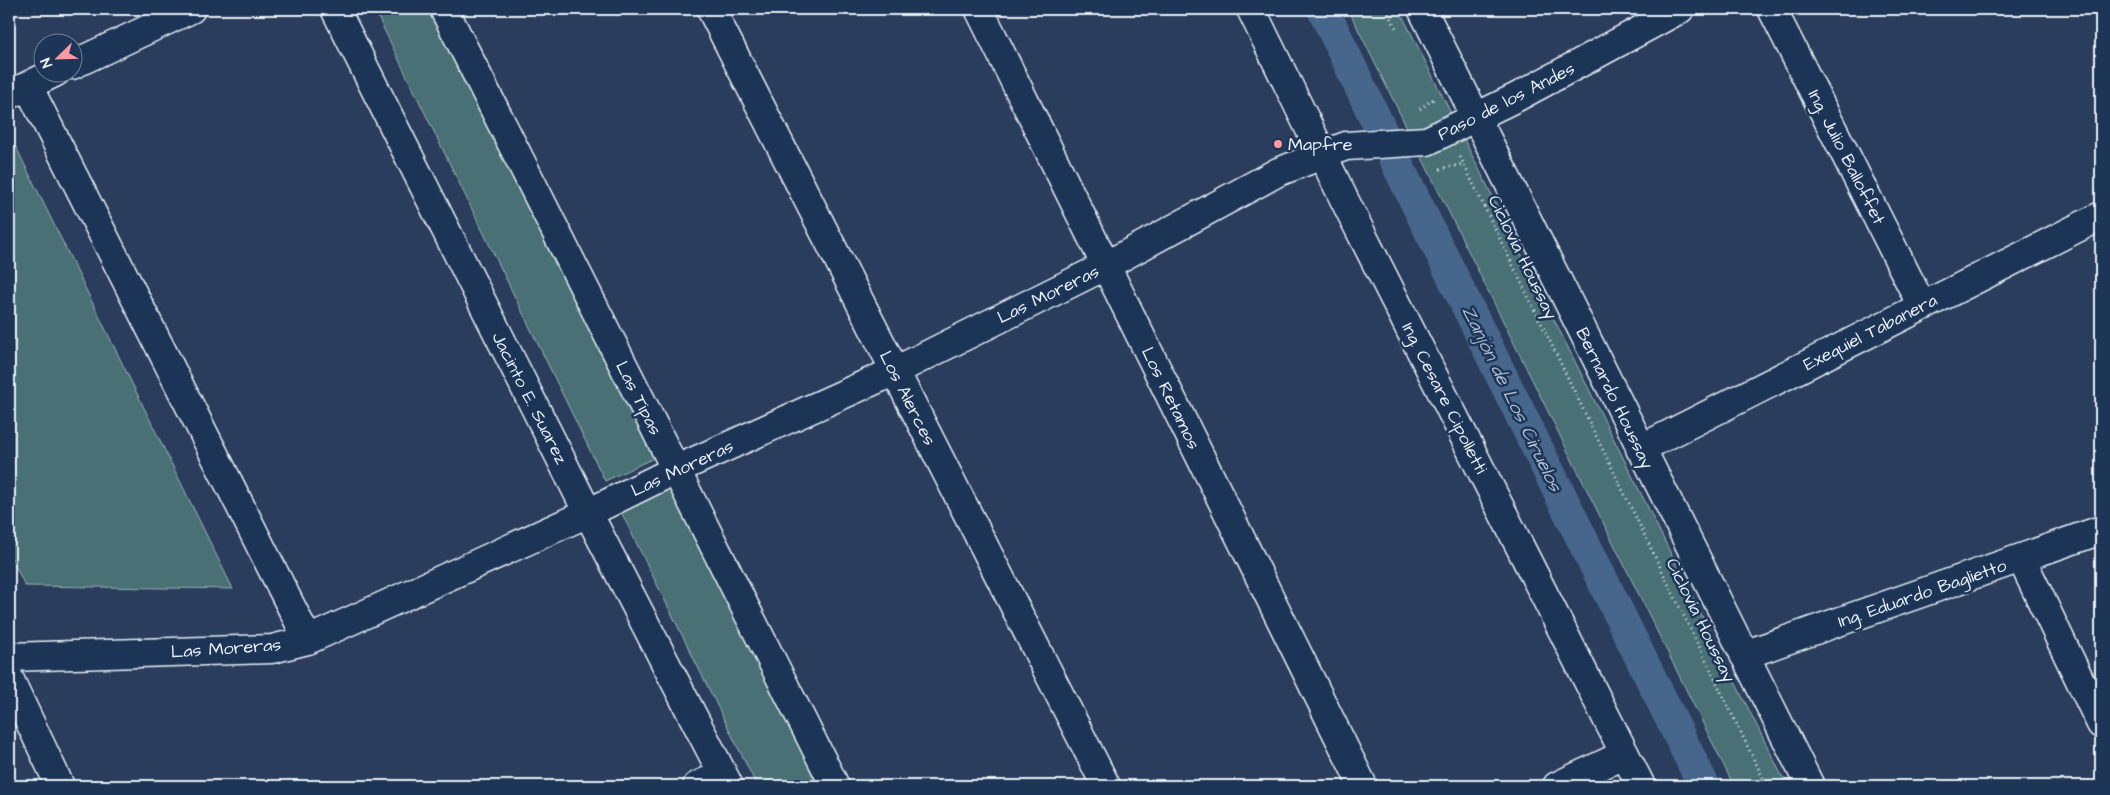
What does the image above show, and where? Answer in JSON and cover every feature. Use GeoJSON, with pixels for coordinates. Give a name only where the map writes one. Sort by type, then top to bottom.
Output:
{"type":"FeatureCollection","features":[{"type":"Feature","properties":{"kind":"street"},"geometry":{"type":"LineString","coordinates":[[82,60],[191,9]]}},
{"type":"Feature","properties":{"kind":"street","name":"Jacinto E. Suarez"},"geometry":{"type":"LineString","coordinates":[[334,9],[588,513],[726,780]]}},
{"type":"Feature","properties":{"kind":"street","name":"Las Tipas"},"geometry":{"type":"LineString","coordinates":[[444,9],[835,786]]}},
{"type":"Feature","properties":{"kind":"street","name":"Los Alerces"},"geometry":{"type":"LineString","coordinates":[[711,9],[1106,786]]}},
{"type":"Feature","properties":{"kind":"street","name":"Los Retamos"},"geometry":{"type":"LineString","coordinates":[[979,9],[1363,786]]}},
{"type":"Feature","properties":{"kind":"street","name":"Ing. Cesare Cipolletti"},"geometry":{"type":"LineString","coordinates":[[1251,9],[1334,150],[1641,786]]}},
{"type":"Feature","properties":{"kind":"street","name":"Bernardo Houssay"},"geometry":{"type":"LineString","coordinates":[[1422,9],[1640,449],[1810,786]]}},
{"type":"Feature","properties":{"kind":"street","name":"Paso de los Andes"},"geometry":{"type":"LineString","coordinates":[[1334,150],[1437,137],[1680,9]]}},
{"type":"Feature","properties":{"kind":"street","name":"Ing. Julio Balloffet"},"geometry":{"type":"LineString","coordinates":[[1772,9],[1922,306]]}},
{"type":"Feature","properties":{"kind":"street"},"geometry":{"type":"LineString","coordinates":[[35,82],[18,90],[308,640]]}},
{"type":"Feature","properties":{"kind":"street","name":"Las Moreras"},"geometry":{"type":"LineString","coordinates":[[9,657],[272,649],[308,640],[588,513],[675,470],[895,370],[1105,266],[1278,172],[1334,150]]}},
{"type":"Feature","properties":{"kind":"street","name":"Exequiel Tabanera"},"geometry":{"type":"LineString","coordinates":[[1640,449],[2101,216]]}},
{"type":"Feature","properties":{"kind":"street","name":"Ing. Eduardo Baglietto"},"geometry":{"type":"LineString","coordinates":[[1744,656],[2101,530]]}},
{"type":"Feature","properties":{"kind":"street"},"geometry":{"type":"LineString","coordinates":[[2021,558],[2101,724]]}},
{"type":"Feature","properties":{"kind":"street"},"geometry":{"type":"LineString","coordinates":[[9,678],[60,786]]}},
{"type":"Feature","properties":{"kind":"street"},"geometry":{"type":"LineString","coordinates":[[1557,786],[1625,754]]}},
{"type":"Feature","properties":{"kind":"street"},"geometry":{"type":"LineString","coordinates":[[697,786],[726,780]]}},
{"type":"Feature","properties":{"kind":"path"},"geometry":{"type":"LineString","coordinates":[[1386,9],[1398,34]]}},
{"type":"Feature","properties":{"kind":"path","name":"Ciclovía Houssay"},"geometry":{"type":"LineString","coordinates":[[1428,92],[1437,137],[1463,164],[1767,786]]}},
{"type":"Feature","properties":{"kind":"path"},"geometry":{"type":"LineString","coordinates":[[1432,171],[1495,157]]}},
{"type":"Feature","properties":{"kind":"green space"},"geometry":{"type":"Polygon","coordinates":[[[374,9],[438,9],[656,457],[605,481],[374,9]]]}},
{"type":"Feature","properties":{"kind":"green space"},"geometry":{"type":"Polygon","coordinates":[[[1348,9],[1399,9],[1787,786],[1734,786],[1348,9]]]}},
{"type":"Feature","properties":{"kind":"green space"},"geometry":{"type":"Polygon","coordinates":[[[16,147],[233,589],[25,586],[9,553],[9,151],[16,147]]]}},
{"type":"Feature","properties":{"kind":"green space"},"geometry":{"type":"Polygon","coordinates":[[[672,485],[823,786],[757,786],[621,512],[672,485]]]}},
{"type":"Feature","properties":{"kind":"waterway","name":"Zanjón de Los Ciruelos"},"geometry":{"type":"LineString","coordinates":[[1323,9],[1400,170],[1704,786]]}},
{"type":"Feature","properties":{"kind":"place","name":"Mapfre"},"geometry":{"type":"Point","coordinates":[1278,144]}}]}
